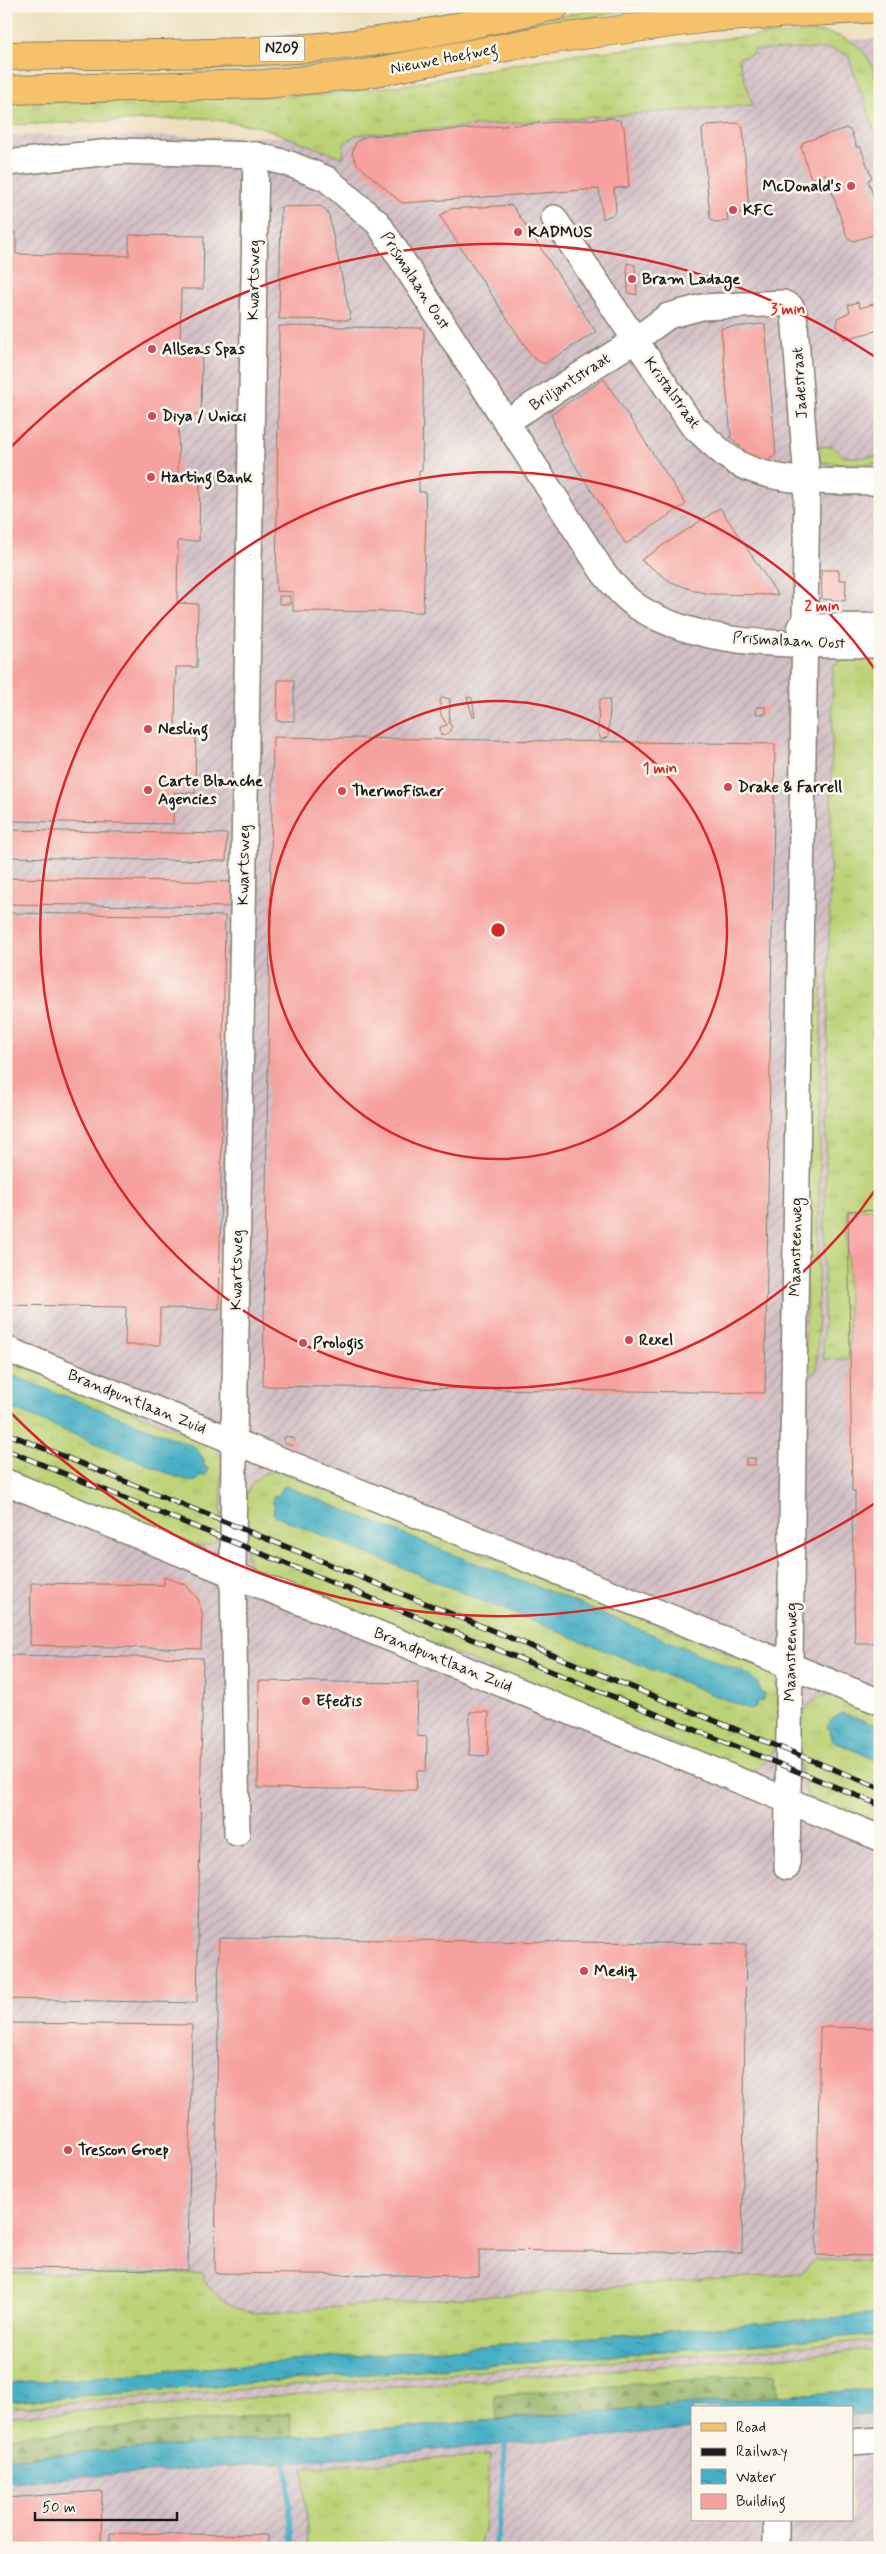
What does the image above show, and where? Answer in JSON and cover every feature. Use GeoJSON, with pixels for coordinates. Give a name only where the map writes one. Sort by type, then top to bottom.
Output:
{"type":"FeatureCollection","features":[{"type":"Feature","properties":{"kind":"main road","name":"Nieuwe Hoefweg"},"geometry":{"type":"LineString","coordinates":[[6,56],[258,50],[354,44],[416,35],[555,6]]}},
{"type":"Feature","properties":{"kind":"main road","name":"Nieuwe Hoefweg"},"geometry":{"type":"LineString","coordinates":[[6,90],[275,83],[364,74],[538,41],[709,18],[880,8]]}},
{"type":"Feature","properties":{"kind":"street","name":"Prismalaan Oost"},"geometry":{"type":"LineString","coordinates":[[6,163],[121,151],[256,155],[290,164],[327,179],[378,223],[603,572],[620,592],[640,609],[665,622],[699,632],[751,627],[880,645]]}},
{"type":"Feature","properties":{"kind":"street","name":"Kwartsweg"},"geometry":{"type":"LineString","coordinates":[[237,1834],[233,1575],[234,1442],[256,155]]}},
{"type":"Feature","properties":{"kind":"street","name":"Kristalstraat"},"geometry":{"type":"LineString","coordinates":[[554,218],[692,425],[718,449],[743,466],[778,476],[807,480],[880,482]]}},
{"type":"Feature","properties":{"kind":"street","name":"Jadestraat"},"geometry":{"type":"LineString","coordinates":[[634,340],[668,316],[686,310],[702,307],[783,303],[791,307],[796,330],[807,480],[804,635]]}},
{"type":"Feature","properties":{"kind":"street","name":"Briljantstraat"},"geometry":{"type":"LineString","coordinates":[[506,422],[634,340]]}},
{"type":"Feature","properties":{"kind":"street","name":"Prismalaan Oost"},"geometry":{"type":"LineString","coordinates":[[804,635],[880,626]]}},
{"type":"Feature","properties":{"kind":"street","name":"Maansteenweg"},"geometry":{"type":"LineString","coordinates":[[787,1867],[804,635]]}},
{"type":"Feature","properties":{"kind":"street","name":"Brandpuntlaan Zuid"},"geometry":{"type":"LineString","coordinates":[[6,1349],[880,1702]]}},
{"type":"Feature","properties":{"kind":"street","name":"Brandpuntlaan Zuid"},"geometry":{"type":"LineString","coordinates":[[6,1482],[880,1838]]}},
{"type":"Feature","properties":{"kind":"street"},"geometry":{"type":"LineString","coordinates":[[854,2442],[880,2440]]}},
{"type":"Feature","properties":{"kind":"street"},"geometry":{"type":"LineString","coordinates":[[776,2522],[776,2548]]}},
{"type":"Feature","properties":{"kind":"shaded area"},"geometry":{"type":"Polygon","coordinates":[[[880,39],[880,2548],[6,2548],[6,135],[326,137],[764,40],[880,39]]]}},
{"type":"Feature","properties":{"kind":"green space"},"geometry":{"type":"Polygon","coordinates":[[[608,6],[654,6],[383,56],[302,66],[194,71],[194,62],[473,34],[608,6]]]}},
{"type":"Feature","properties":{"kind":"green space"},"geometry":{"type":"Polygon","coordinates":[[[820,32],[841,37],[857,46],[868,58],[878,89],[880,146],[848,55],[833,49],[752,50],[754,54],[738,58],[753,105],[355,135],[344,144],[343,158],[261,127],[202,118],[6,125],[6,103],[320,95],[404,85],[560,56],[741,37],[820,32]]]}},
{"type":"Feature","properties":{"kind":"green space"},"geometry":{"type":"Polygon","coordinates":[[[833,446],[837,451],[848,456],[880,456],[880,464],[822,463],[818,457],[816,447],[833,446]]]}},
{"type":"Feature","properties":{"kind":"green space"},"geometry":{"type":"Polygon","coordinates":[[[880,656],[880,930],[874,930],[878,1209],[847,1210],[849,1359],[823,1359],[833,665],[847,658],[880,656]]]}},
{"type":"Feature","properties":{"kind":"green space"},"geometry":{"type":"Polygon","coordinates":[[[811,971],[822,971],[817,1369],[811,1375],[807,1373],[805,1366],[811,971]]]}},
{"type":"Feature","properties":{"kind":"green space"},"geometry":{"type":"Polygon","coordinates":[[[6,1358],[215,1446],[222,1458],[221,1534],[216,1541],[193,1547],[6,1475],[6,1358]]]}},
{"type":"Feature","properties":{"kind":"green space"},"geometry":{"type":"Polygon","coordinates":[[[271,1471],[279,1471],[766,1668],[776,1682],[778,1699],[777,1731],[768,1758],[762,1765],[743,1772],[253,1571],[246,1553],[244,1515],[246,1496],[254,1481],[271,1471]]]}},
{"type":"Feature","properties":{"kind":"green space"},"geometry":{"type":"Polygon","coordinates":[[[832,1693],[880,1709],[880,1727],[855,1717],[829,1730],[830,1735],[837,1743],[880,1762],[880,1829],[810,1798],[806,1791],[800,1769],[799,1756],[801,1720],[806,1708],[813,1702],[832,1693]]]}},
{"type":"Feature","properties":{"kind":"green space"},"geometry":{"type":"Polygon","coordinates":[[[815,2259],[880,2260],[880,2314],[6,2384],[6,2274],[203,2273],[203,2280],[219,2297],[231,2305],[254,2313],[802,2273],[815,2259]]]}},
{"type":"Feature","properties":{"kind":"green space"},"geometry":{"type":"Polygon","coordinates":[[[880,2334],[880,2340],[6,2408],[6,2402],[880,2334]]]}},
{"type":"Feature","properties":{"kind":"green space"},"geometry":{"type":"Polygon","coordinates":[[[880,2349],[880,2388],[6,2459],[6,2417],[880,2349]]]}},
{"type":"Feature","properties":{"kind":"green space"},"geometry":{"type":"Polygon","coordinates":[[[776,2373],[778,2398],[497,2419],[494,2395],[776,2373]]]}},
{"type":"Feature","properties":{"kind":"green space"},"geometry":{"type":"Polygon","coordinates":[[[290,2413],[292,2437],[6,2459],[6,2437],[290,2413]]]}},
{"type":"Feature","properties":{"kind":"green space"},"geometry":{"type":"Polygon","coordinates":[[[490,2455],[484,2530],[478,2548],[308,2548],[303,2468],[490,2455]]]}},
{"type":"Feature","properties":{"kind":"water"},"geometry":{"type":"Polygon","coordinates":[[[6,1373],[194,1446],[204,1459],[204,1466],[209,1469],[205,1476],[201,1475],[195,1482],[177,1477],[6,1406],[6,1373]]]}},
{"type":"Feature","properties":{"kind":"water"},"geometry":{"type":"Polygon","coordinates":[[[286,1486],[546,1590],[747,1674],[758,1683],[761,1693],[765,1694],[762,1702],[758,1701],[755,1708],[751,1710],[275,1516],[273,1512],[275,1504],[271,1503],[274,1495],[279,1496],[282,1488],[286,1486]]]}},
{"type":"Feature","properties":{"kind":"water"},"geometry":{"type":"Polygon","coordinates":[[[843,1713],[880,1727],[880,1762],[832,1740],[827,1728],[829,1723],[843,1713]]]}},
{"type":"Feature","properties":{"kind":"water"},"geometry":{"type":"Polygon","coordinates":[[[880,2314],[880,2334],[6,2402],[6,2384],[880,2314]]]}},
{"type":"Feature","properties":{"kind":"water"},"geometry":{"type":"Polygon","coordinates":[[[880,2388],[880,2414],[854,2416],[854,2406],[691,2406],[691,2429],[287,2462],[6,2482],[6,2459],[880,2388]]]}},
{"type":"Feature","properties":{"kind":"building"},"geometry":{"type":"Polygon","coordinates":[[[612,118],[620,121],[624,128],[629,187],[614,188],[616,211],[614,214],[603,219],[599,189],[402,203],[358,165],[352,154],[356,142],[368,136],[612,118]]]}},
{"type":"Feature","properties":{"kind":"building"},"geometry":{"type":"Polygon","coordinates":[[[738,123],[743,128],[749,212],[727,213],[728,221],[714,222],[710,218],[702,130],[707,125],[738,123]]]}},
{"type":"Feature","properties":{"kind":"building"},"geometry":{"type":"Polygon","coordinates":[[[846,128],[851,131],[857,148],[860,146],[872,178],[868,180],[877,207],[880,207],[880,233],[853,241],[847,237],[826,174],[811,179],[801,147],[804,142],[846,128]]]}},
{"type":"Feature","properties":{"kind":"building"},"geometry":{"type":"Polygon","coordinates":[[[512,205],[596,332],[544,364],[533,358],[440,216],[450,209],[512,205]]]}},
{"type":"Feature","properties":{"kind":"building"},"geometry":{"type":"Polygon","coordinates":[[[320,206],[325,209],[329,216],[351,320],[279,319],[281,207],[320,206]]]}},
{"type":"Feature","properties":{"kind":"building"},"geometry":{"type":"Polygon","coordinates":[[[6,233],[16,233],[16,254],[129,256],[129,235],[204,236],[203,289],[181,289],[180,352],[202,352],[201,415],[179,415],[178,477],[200,478],[199,541],[178,541],[177,603],[198,604],[197,667],[176,667],[175,729],[196,729],[195,793],[174,792],[173,824],[6,821],[6,233]]]}},
{"type":"Feature","properties":{"kind":"building","name":"Bram Ladage"},"geometry":{"type":"Polygon","coordinates":[[[627,263],[635,265],[637,295],[628,293],[627,263]]]}},
{"type":"Feature","properties":{"kind":"building"},"geometry":{"type":"Polygon","coordinates":[[[858,302],[860,308],[880,302],[880,330],[844,339],[837,326],[837,318],[850,312],[848,305],[858,302]]]}},
{"type":"Feature","properties":{"kind":"building"},"geometry":{"type":"Polygon","coordinates":[[[765,324],[776,455],[766,462],[752,457],[731,438],[721,328],[765,324]]]}},
{"type":"Feature","properties":{"kind":"building"},"geometry":{"type":"Polygon","coordinates":[[[279,326],[424,328],[422,471],[419,471],[419,492],[425,492],[426,515],[423,612],[293,611],[293,592],[276,591],[279,326]]]}},
{"type":"Feature","properties":{"kind":"building"},"geometry":{"type":"Polygon","coordinates":[[[604,379],[686,504],[626,544],[562,445],[551,414],[604,379]]]}},
{"type":"Feature","properties":{"kind":"building"},"geometry":{"type":"Polygon","coordinates":[[[720,508],[778,595],[710,594],[695,591],[671,582],[641,560],[720,508]]]}},
{"type":"Feature","properties":{"kind":"building"},"geometry":{"type":"Polygon","coordinates":[[[821,570],[839,570],[839,580],[846,580],[845,601],[822,599],[821,570]]]}},
{"type":"Feature","properties":{"kind":"building"},"geometry":{"type":"Polygon","coordinates":[[[279,596],[290,596],[290,604],[279,604],[279,596]]]}},
{"type":"Feature","properties":{"kind":"building"},"geometry":{"type":"Polygon","coordinates":[[[278,680],[294,680],[294,721],[277,721],[278,680]]]}},
{"type":"Feature","properties":{"kind":"building"},"geometry":{"type":"Polygon","coordinates":[[[442,697],[450,699],[449,724],[452,726],[449,733],[441,736],[440,727],[447,725],[441,715],[440,701],[442,697]]]}},
{"type":"Feature","properties":{"kind":"building"},"geometry":{"type":"Polygon","coordinates":[[[467,697],[472,698],[475,716],[473,717],[467,697]]]}},
{"type":"Feature","properties":{"kind":"building"},"geometry":{"type":"Polygon","coordinates":[[[601,699],[609,699],[610,706],[608,737],[601,740],[598,732],[599,702],[601,699]]]}},
{"type":"Feature","properties":{"kind":"building"},"geometry":{"type":"Polygon","coordinates":[[[757,707],[766,707],[766,714],[756,714],[757,707]]]}},
{"type":"Feature","properties":{"kind":"building"},"geometry":{"type":"Polygon","coordinates":[[[273,737],[775,744],[765,1393],[263,1386],[273,737]]]}},
{"type":"Feature","properties":{"kind":"building"},"geometry":{"type":"Polygon","coordinates":[[[6,830],[227,834],[226,861],[6,857],[6,830]]]}},
{"type":"Feature","properties":{"kind":"building"},"geometry":{"type":"Polygon","coordinates":[[[6,878],[234,882],[233,907],[6,904],[6,878]]]}},
{"type":"Feature","properties":{"kind":"building"},"geometry":{"type":"Polygon","coordinates":[[[6,913],[225,916],[219,1309],[160,1308],[160,1345],[125,1345],[126,1307],[6,1305],[6,913]]]}},
{"type":"Feature","properties":{"kind":"building"},"geometry":{"type":"Polygon","coordinates":[[[874,931],[880,931],[880,1135],[878,1135],[874,931]]]}},
{"type":"Feature","properties":{"kind":"building"},"geometry":{"type":"Polygon","coordinates":[[[880,1210],[880,1643],[855,1643],[852,1511],[855,1511],[855,1491],[852,1491],[848,1211],[880,1210]]]}},
{"type":"Feature","properties":{"kind":"building"},"geometry":{"type":"Polygon","coordinates":[[[286,1436],[295,1439],[292,1446],[283,1442],[286,1436]]]}},
{"type":"Feature","properties":{"kind":"building"},"geometry":{"type":"Polygon","coordinates":[[[746,1458],[755,1458],[755,1465],[746,1465],[746,1458]]]}},
{"type":"Feature","properties":{"kind":"building"},"geometry":{"type":"Polygon","coordinates":[[[164,1577],[186,1585],[198,1599],[202,1612],[201,1649],[30,1645],[31,1583],[164,1585],[164,1577]]]}},
{"type":"Feature","properties":{"kind":"building"},"geometry":{"type":"Polygon","coordinates":[[[6,1655],[203,1658],[197,2003],[6,1999],[6,1655]]]}},
{"type":"Feature","properties":{"kind":"building"},"geometry":{"type":"Polygon","coordinates":[[[259,1681],[418,1683],[417,1736],[427,1737],[426,1771],[417,1771],[416,1790],[258,1788],[259,1681]]]}},
{"type":"Feature","properties":{"kind":"building"},"geometry":{"type":"Polygon","coordinates":[[[470,1712],[489,1712],[488,1756],[469,1755],[470,1712]]]}},
{"type":"Feature","properties":{"kind":"building"},"geometry":{"type":"Polygon","coordinates":[[[219,1938],[746,1944],[742,2253],[479,2250],[479,2276],[215,2273],[219,1938]]]}},
{"type":"Feature","properties":{"kind":"building"},"geometry":{"type":"Polygon","coordinates":[[[6,2023],[192,2025],[188,2270],[6,2268],[6,2023]]]}},
{"type":"Feature","properties":{"kind":"building"},"geometry":{"type":"Polygon","coordinates":[[[820,2027],[880,2028],[880,2256],[816,2255],[820,2027]]]}},
{"type":"Feature","properties":{"kind":"building"},"geometry":{"type":"Polygon","coordinates":[[[102,2491],[101,2548],[6,2548],[6,2498],[102,2491]]]}},
{"type":"Feature","properties":{"kind":"building"},"geometry":{"type":"Polygon","coordinates":[[[110,2533],[268,2535],[268,2548],[110,2548],[110,2533]]]}},
{"type":"Feature","properties":{"kind":"waterway"},"geometry":{"type":"LineString","coordinates":[[494,2548],[498,2533],[506,2444]]}},
{"type":"Feature","properties":{"kind":"waterway"},"geometry":{"type":"LineString","coordinates":[[287,2462],[292,2548]]}},
{"type":"Feature","properties":{"kind":"railway"},"geometry":{"type":"LineString","coordinates":[[6,1433],[880,1788]]}},
{"type":"Feature","properties":{"kind":"railway"},"geometry":{"type":"LineString","coordinates":[[6,1450],[880,1805]]}},
{"type":"Feature","properties":{"kind":"place","name":"McDonald's"},"geometry":{"type":"Point","coordinates":[851,186]}},
{"type":"Feature","properties":{"kind":"place","name":"KFC"},"geometry":{"type":"Point","coordinates":[733,210]}},
{"type":"Feature","properties":{"kind":"place","name":"KADMUS"},"geometry":{"type":"Point","coordinates":[518,232]}},
{"type":"Feature","properties":{"kind":"place","name":"Bram Ladage"},"geometry":{"type":"Point","coordinates":[632,279]}},
{"type":"Feature","properties":{"kind":"place","name":"Allseas Spas"},"geometry":{"type":"Point","coordinates":[152,349]}},
{"type":"Feature","properties":{"kind":"place","name":"Diya / Unicci"},"geometry":{"type":"Point","coordinates":[152,416]}},
{"type":"Feature","properties":{"kind":"place","name":"Harting Bank"},"geometry":{"type":"Point","coordinates":[151,477]}},
{"type":"Feature","properties":{"kind":"place","name":"Nesling"},"geometry":{"type":"Point","coordinates":[148,729]}},
{"type":"Feature","properties":{"kind":"place","name":"Drake & Farrell"},"geometry":{"type":"Point","coordinates":[728,787]}},
{"type":"Feature","properties":{"kind":"place","name":"Carte Blanche Agencies"},"geometry":{"type":"Point","coordinates":[148,790]}},
{"type":"Feature","properties":{"kind":"place","name":"ThermoFisher"},"geometry":{"type":"Point","coordinates":[342,791]}},
{"type":"Feature","properties":{"kind":"place","name":"Rexel"},"geometry":{"type":"Point","coordinates":[629,1340]}},
{"type":"Feature","properties":{"kind":"place","name":"Prologis"},"geometry":{"type":"Point","coordinates":[303,1343]}},
{"type":"Feature","properties":{"kind":"place","name":"Efectis"},"geometry":{"type":"Point","coordinates":[306,1701]}},
{"type":"Feature","properties":{"kind":"place","name":"Mediq"},"geometry":{"type":"Point","coordinates":[584,1971]}},
{"type":"Feature","properties":{"kind":"place","name":"Trescon Groep"},"geometry":{"type":"Point","coordinates":[68,2150]}}]}
